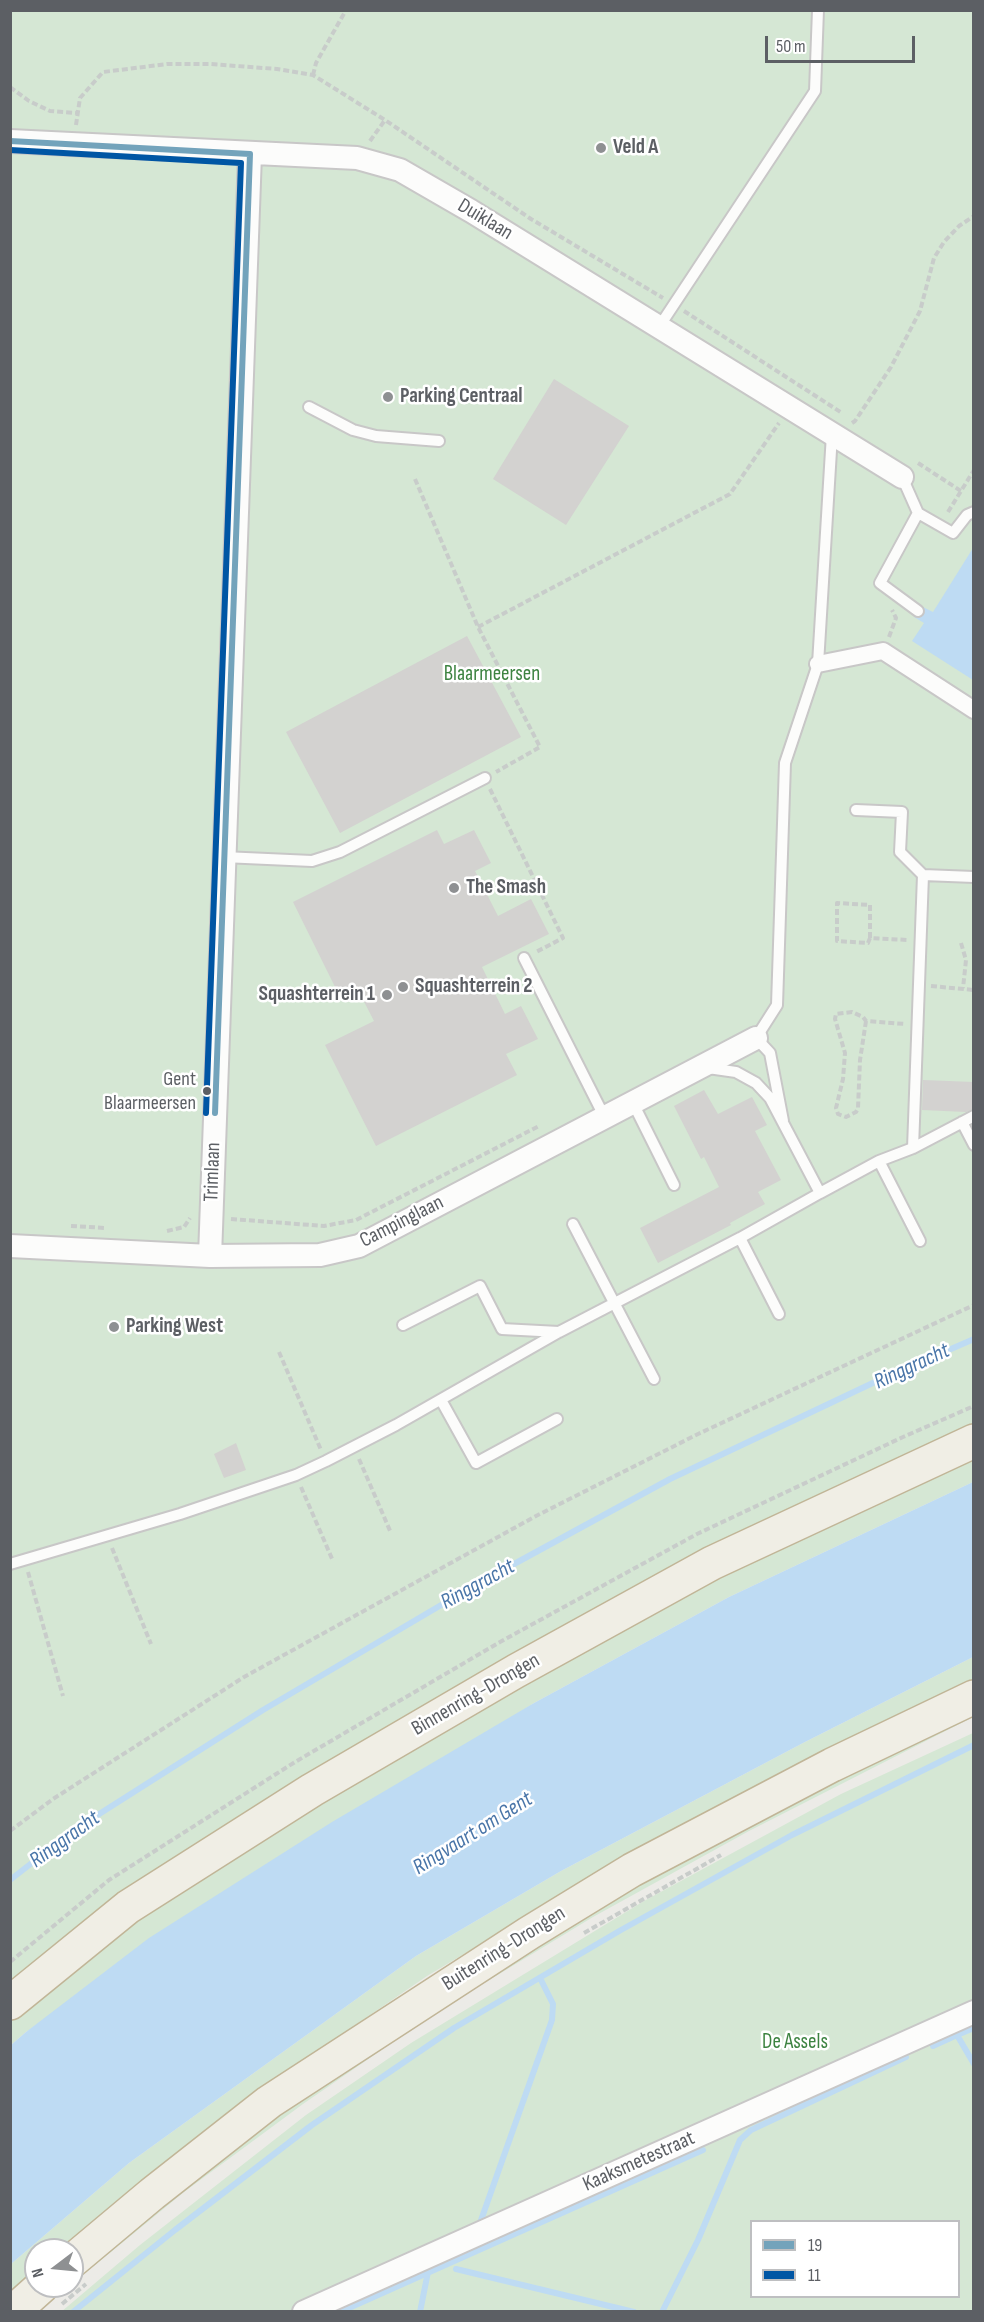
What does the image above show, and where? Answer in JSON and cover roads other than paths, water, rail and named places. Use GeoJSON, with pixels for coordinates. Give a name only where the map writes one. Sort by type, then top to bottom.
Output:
{"type":"FeatureCollection","features":[{"type":"Feature","properties":{"kind":"highway","name":"Binnenring-Drongen"},"geometry":{"type":"LineString","coordinates":[[10,2003],[128,1907],[312,1790],[506,1677],[712,1563],[974,1442]]}},
{"type":"Feature","properties":{"kind":"highway","name":"Buitenring-Drongen"},"geometry":{"type":"LineString","coordinates":[[84,2268],[152,2194],[269,2103],[519,1939],[632,1870],[832,1766],[974,1697]]}},
{"type":"Feature","properties":{"kind":"highway"},"geometry":{"type":"LineString","coordinates":[[13,2312],[29,2298]]}},
{"type":"Feature","properties":{"kind":"street","name":"Duiklaan"},"geometry":{"type":"LineString","coordinates":[[10,141],[357,158],[400,170],[471,211],[832,434],[907,468]]}},
{"type":"Feature","properties":{"kind":"street","name":"Trimlaan"},"geometry":{"type":"LineString","coordinates":[[210,1256],[250,154]]}},
{"type":"Feature","properties":{"kind":"street"},"geometry":{"type":"LineString","coordinates":[[818,664],[883,651],[974,710]]}},
{"type":"Feature","properties":{"kind":"street","name":"Campinglaan"},"geometry":{"type":"LineString","coordinates":[[10,1246],[210,1256],[320,1255],[358,1246],[756,1038]]}},
{"type":"Feature","properties":{"kind":"street","name":"Kaaksmetestraat"},"geometry":{"type":"LineString","coordinates":[[304,2312],[974,2012]]}},
{"type":"Feature","properties":{"kind":"lane"},"geometry":{"type":"LineString","coordinates":[[659,327],[815,91],[818,10]]}},
{"type":"Feature","properties":{"kind":"lane"},"geometry":{"type":"LineString","coordinates":[[309,407],[353,430],[376,436],[439,441]]}},
{"type":"Feature","properties":{"kind":"lane"},"geometry":{"type":"LineString","coordinates":[[783,1122],[770,1053],[756,1038],[777,1005],[785,763],[818,664],[832,434]]}},
{"type":"Feature","properties":{"kind":"lane"},"geometry":{"type":"LineString","coordinates":[[907,468],[918,513],[880,583],[918,611]]}},
{"type":"Feature","properties":{"kind":"lane"},"geometry":{"type":"LineString","coordinates":[[918,513],[953,533],[967,515],[974,512]]}},
{"type":"Feature","properties":{"kind":"lane"},"geometry":{"type":"LineString","coordinates":[[223,856],[309,861],[321,858],[340,852],[485,778]]}},
{"type":"Feature","properties":{"kind":"lane"},"geometry":{"type":"LineString","coordinates":[[856,810],[902,812],[900,852],[923,875],[974,877]]}},
{"type":"Feature","properties":{"kind":"lane"},"geometry":{"type":"LineString","coordinates":[[913,1148],[923,875]]}},
{"type":"Feature","properties":{"kind":"lane"},"geometry":{"type":"LineString","coordinates":[[525,958],[604,1118]]}},
{"type":"Feature","properties":{"kind":"lane"},"geometry":{"type":"LineString","coordinates":[[701,1068],[720,1068],[736,1072],[756,1083],[770,1098],[820,1193]]}},
{"type":"Feature","properties":{"kind":"lane"},"geometry":{"type":"LineString","coordinates":[[633,1103],[674,1185]]}},
{"type":"Feature","properties":{"kind":"lane"},"geometry":{"type":"LineString","coordinates":[[10,1564],[107,1536],[296,1475],[354,1447],[559,1332],[740,1238],[879,1161],[913,1148],[974,1116]]}},
{"type":"Feature","properties":{"kind":"lane"},"geometry":{"type":"LineString","coordinates":[[962,1122],[974,1145]]}},
{"type":"Feature","properties":{"kind":"lane"},"geometry":{"type":"LineString","coordinates":[[879,1161],[920,1241]]}},
{"type":"Feature","properties":{"kind":"lane"},"geometry":{"type":"LineString","coordinates":[[573,1224],[654,1379]]}},
{"type":"Feature","properties":{"kind":"lane"},"geometry":{"type":"LineString","coordinates":[[740,1238],[779,1314]]}},
{"type":"Feature","properties":{"kind":"lane"},"geometry":{"type":"LineString","coordinates":[[404,1325],[480,1286],[502,1329],[559,1332]]}},
{"type":"Feature","properties":{"kind":"lane"},"geometry":{"type":"LineString","coordinates":[[441,1400],[477,1463],[557,1419]]}},
{"type":"Feature","properties":{"kind":"water"},"geometry":{"type":"Polygon","coordinates":[[[973,548],[973,680],[912,641],[924,623],[914,617],[921,606],[933,612],[973,548]]]}},
{"type":"Feature","properties":{"kind":"water","name":"Ringvaart om Gent"},"geometry":{"type":"Polygon","coordinates":[[[973,1482],[973,1657],[803,1743],[561,1871],[416,1956],[129,2163],[41,2238],[24,2238],[24,2253],[11,2264],[11,2045],[149,1938],[332,1822],[534,1703],[729,1597],[973,1482]]]}},
{"type":"Feature","properties":{"kind":"waterway","name":"Ringgracht"},"geometry":{"type":"LineString","coordinates":[[10,1880],[74,1830],[263,1710],[470,1588],[670,1479],[877,1381],[974,1339]]}},
{"type":"Feature","properties":{"kind":"waterway"},"geometry":{"type":"LineString","coordinates":[[73,2312],[312,2125],[454,2028],[621,1930],[792,1835],[974,1745]]}},
{"type":"Feature","properties":{"kind":"waterway"},"geometry":{"type":"LineString","coordinates":[[485,2221],[480,2223],[552,2020],[553,2004],[540,1978]]}},
{"type":"Feature","properties":{"kind":"waterway"},"geometry":{"type":"LineString","coordinates":[[974,2028],[957,2035],[974,2064]]}},
{"type":"Feature","properties":{"kind":"waterway"},"geometry":{"type":"LineString","coordinates":[[933,2046],[957,2035]]}},
{"type":"Feature","properties":{"kind":"waterway"},"geometry":{"type":"LineString","coordinates":[[662,2312],[698,2240],[740,2140],[751,2130],[906,2057]]}},
{"type":"Feature","properties":{"kind":"waterway"},"geometry":{"type":"LineString","coordinates":[[340,2312],[703,2150]]}},
{"type":"Feature","properties":{"kind":"waterway"},"geometry":{"type":"LineString","coordinates":[[456,2269],[634,2312]]}},
{"type":"Feature","properties":{"kind":"waterway"},"geometry":{"type":"LineString","coordinates":[[420,2312],[428,2272]]}},
{"type":"Feature","properties":{"kind":"place","name":"Veld A"},"geometry":{"type":"Point","coordinates":[601,148]}},
{"type":"Feature","properties":{"kind":"place","name":"Parking Centraal"},"geometry":{"type":"Point","coordinates":[388,397]}},
{"type":"Feature","properties":{"kind":"place","name":"The Smash"},"geometry":{"type":"Point","coordinates":[454,888]}},
{"type":"Feature","properties":{"kind":"place","name":"Squashterrein 2"},"geometry":{"type":"Point","coordinates":[403,987]}},
{"type":"Feature","properties":{"kind":"place","name":"Squashterrein 1"},"geometry":{"type":"Point","coordinates":[387,995]}},
{"type":"Feature","properties":{"kind":"place","name":"Gent Blaarmeersen"},"geometry":{"type":"Point","coordinates":[207,1091]}},
{"type":"Feature","properties":{"kind":"place","name":"Parking West"},"geometry":{"type":"Point","coordinates":[114,1327]}},
{"type":"Feature","properties":{"kind":"park label","name":"Blaarmeersen"},"geometry":{"type":"Point","coordinates":[492,675]}},
{"type":"Feature","properties":{"kind":"park label","name":"De Assels"},"geometry":{"type":"Point","coordinates":[795,2043]}}]}
